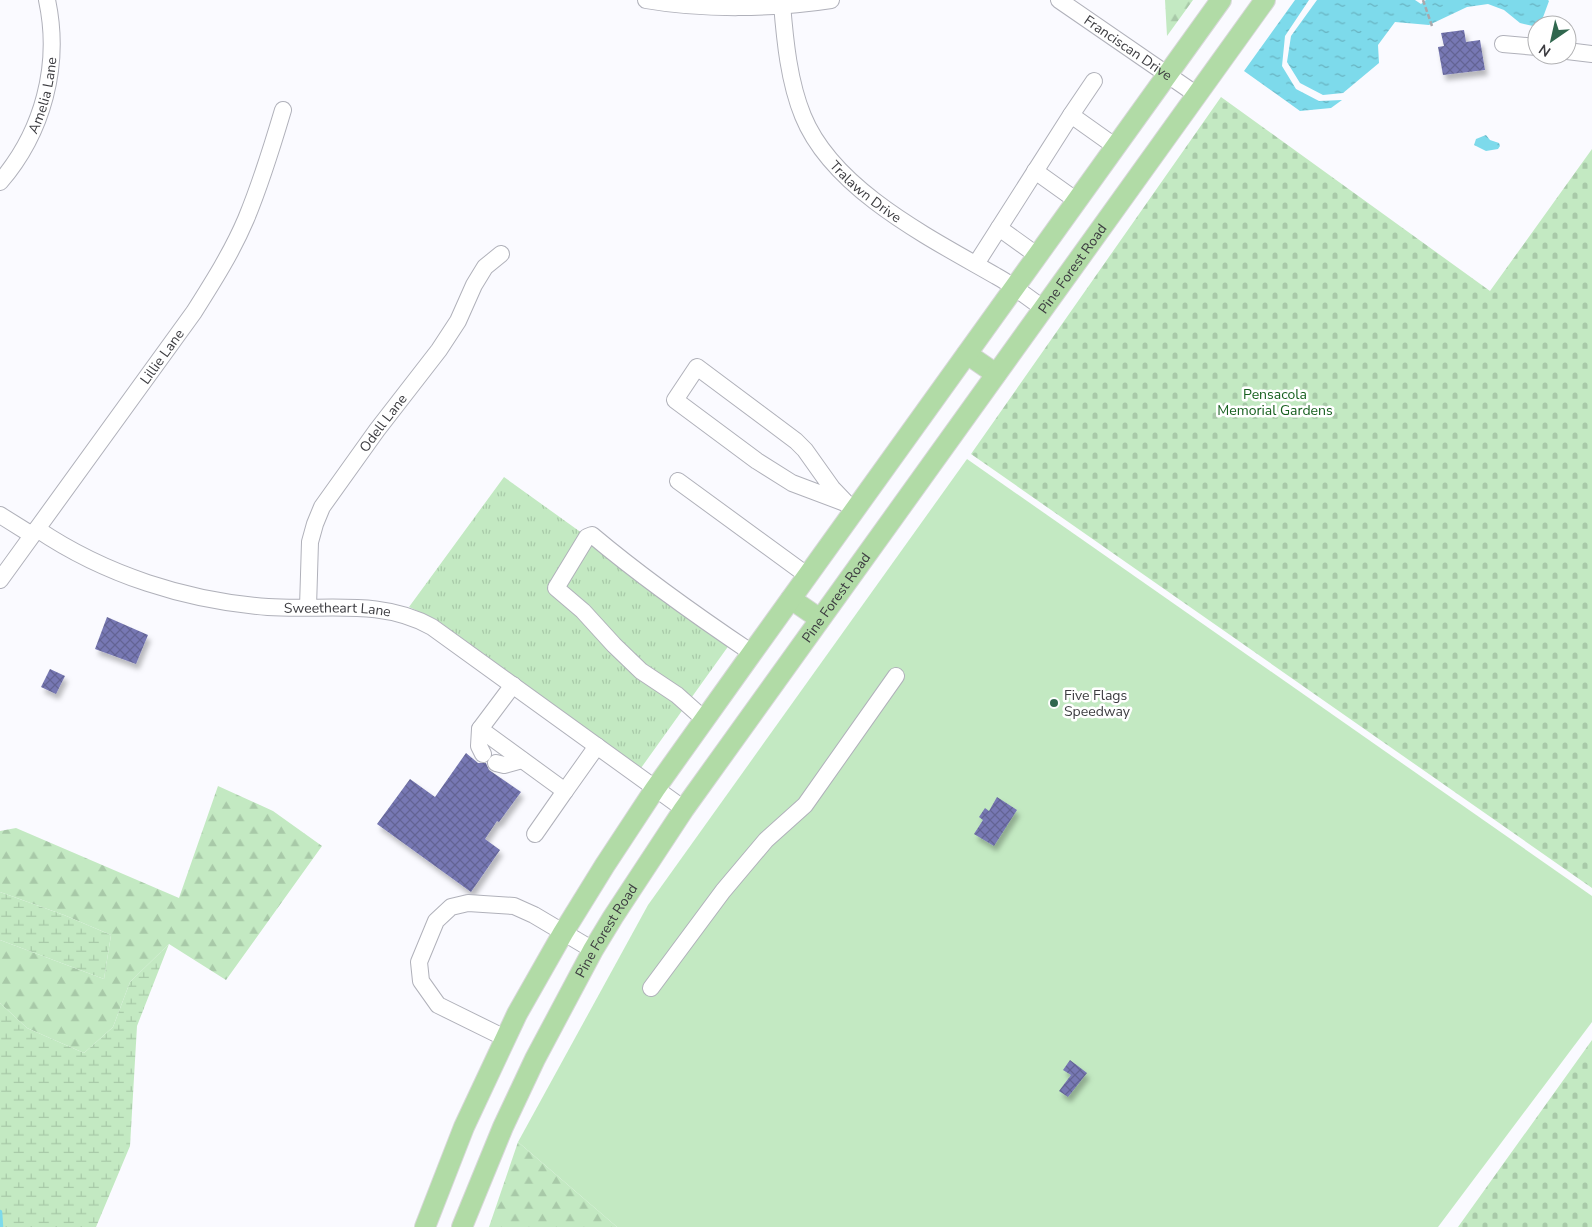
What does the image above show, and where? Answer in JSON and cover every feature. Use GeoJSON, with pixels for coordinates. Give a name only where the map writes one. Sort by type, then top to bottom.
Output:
{"type":"FeatureCollection","features":[{"type":"Feature","properties":{"kind":"main road"},"geometry":{"type":"LineString","coordinates":[[425,1227],[464,1127],[505,1038],[563,933],[605,865],[655,789],[808,576],[850,507],[967,354],[1221,0]]}},
{"type":"Feature","properties":{"kind":"main road","name":"Pine Forest Road"},"geometry":{"type":"LineString","coordinates":[[462,1227],[503,1127],[535,1059],[593,950],[640,874],[684,809],[1265,0]]}},
{"type":"Feature","properties":{"kind":"main road"},"geometry":{"type":"LineString","coordinates":[[967,354],[996,374]]}},
{"type":"Feature","properties":{"kind":"main road"},"geometry":{"type":"LineString","coordinates":[[792,599],[820,619]]}},
{"type":"Feature","properties":{"kind":"street","name":"Amelia Lane"},"geometry":{"type":"LineString","coordinates":[[0,182],[28,142],[46,95],[51,52],[51,30],[47,0]]}},
{"type":"Feature","properties":{"kind":"street"},"geometry":{"type":"LineString","coordinates":[[646,0],[718,7],[831,0]]}},
{"type":"Feature","properties":{"kind":"street","name":"Franciscan Drive"},"geometry":{"type":"LineString","coordinates":[[1060,0],[1197,95]]}},
{"type":"Feature","properties":{"kind":"street","name":"Tralawn Drive"},"geometry":{"type":"LineString","coordinates":[[782,4],[792,79],[802,115],[814,139],[829,160],[850,181],[895,215],[940,245],[1015,288],[1043,308]]}},
{"type":"Feature","properties":{"kind":"street"},"geometry":{"type":"LineString","coordinates":[[1503,44],[1527,47]]}},
{"type":"Feature","properties":{"kind":"street"},"geometry":{"type":"LineString","coordinates":[[1577,52],[1592,54]]}},
{"type":"Feature","properties":{"kind":"street"},"geometry":{"type":"LineString","coordinates":[[976,264],[1094,81]]}},
{"type":"Feature","properties":{"kind":"street","name":"Lillie Lane"},"geometry":{"type":"LineString","coordinates":[[0,580],[214,282],[252,206],[283,110]]}},
{"type":"Feature","properties":{"kind":"street"},"geometry":{"type":"LineString","coordinates":[[1071,115],[1116,147]]}},
{"type":"Feature","properties":{"kind":"street"},"geometry":{"type":"LineString","coordinates":[[1035,171],[1077,201]]}},
{"type":"Feature","properties":{"kind":"street"},"geometry":{"type":"LineString","coordinates":[[999,228],[1038,256]]}},
{"type":"Feature","properties":{"kind":"street","name":"Odell Lane"},"geometry":{"type":"LineString","coordinates":[[308,607],[310,542],[314,524],[322,507],[377,430],[444,342],[458,321],[474,285],[485,267],[501,254]]}},
{"type":"Feature","properties":{"kind":"street"},"geometry":{"type":"LineString","coordinates":[[697,366],[796,441],[805,450],[832,488],[850,507],[792,482],[757,461],[675,400],[697,366]]}},
{"type":"Feature","properties":{"kind":"street"},"geometry":{"type":"LineString","coordinates":[[678,481],[808,576]]}},
{"type":"Feature","properties":{"kind":"street","name":"Sweetheart Lane"},"geometry":{"type":"LineString","coordinates":[[0,515],[100,564],[188,595],[269,607],[358,607],[385,610],[410,616],[432,627],[684,809]]}},
{"type":"Feature","properties":{"kind":"street"},"geometry":{"type":"LineString","coordinates":[[705,720],[677,695],[641,671],[583,611],[556,588],[587,537],[592,535],[643,577],[752,654]]}},
{"type":"Feature","properties":{"kind":"street"},"geometry":{"type":"LineString","coordinates":[[651,988],[723,891],[766,840],[805,805],[896,676]]}},
{"type":"Feature","properties":{"kind":"street"},"geometry":{"type":"LineString","coordinates":[[513,686],[480,729],[479,746],[490,758],[504,765],[522,760]]}},
{"type":"Feature","properties":{"kind":"street"},"geometry":{"type":"LineString","coordinates":[[480,729],[565,791]]}},
{"type":"Feature","properties":{"kind":"street"},"geometry":{"type":"LineString","coordinates":[[534,834],[565,791],[603,750]]}},
{"type":"Feature","properties":{"kind":"street"},"geometry":{"type":"LineString","coordinates":[[505,1038],[438,1005],[421,982],[418,962],[436,922],[451,907],[468,904],[514,906],[534,915],[593,950]]}},
{"type":"Feature","properties":{"kind":"path"},"geometry":{"type":"LineString","coordinates":[[1423,0],[1432,26]]}},
{"type":"Feature","properties":{"kind":"green space"},"geometry":{"type":"Polygon","coordinates":[[[1165,0],[1193,0],[1167,36],[1165,0]]]}},
{"type":"Feature","properties":{"kind":"green space","name":"Pensacola Memorial Gardens"},"geometry":{"type":"Polygon","coordinates":[[[1221,97],[1490,291],[1592,149],[1592,888],[971,454],[1221,97]]]}},
{"type":"Feature","properties":{"kind":"green space","name":"Five Flags Speedway"},"geometry":{"type":"Polygon","coordinates":[[[967,459],[1592,896],[1592,1022],[1438,1227],[617,1227],[518,1142],[648,905],[967,459]]]}},
{"type":"Feature","properties":{"kind":"green space"},"geometry":{"type":"Polygon","coordinates":[[[504,477],[732,641],[641,768],[437,620],[409,607],[504,477]]]}},
{"type":"Feature","properties":{"kind":"green space"},"geometry":{"type":"Polygon","coordinates":[[[218,786],[273,811],[322,846],[226,980],[169,944],[130,982],[113,1027],[84,1053],[27,1028],[0,1003],[0,940],[104,979],[111,935],[64,915],[0,892],[0,831],[16,828],[179,898],[218,786]]]}},
{"type":"Feature","properties":{"kind":"green space"},"geometry":{"type":"Polygon","coordinates":[[[0,892],[64,915],[111,935],[104,979],[0,940],[0,892]]]}},
{"type":"Feature","properties":{"kind":"green space"},"geometry":{"type":"Polygon","coordinates":[[[169,944],[137,1026],[130,1146],[96,1227],[0,1227],[0,1003],[27,1028],[84,1053],[113,1027],[130,982],[169,944]]]}},
{"type":"Feature","properties":{"kind":"green space"},"geometry":{"type":"Polygon","coordinates":[[[1592,1040],[1592,1227],[1458,1227],[1592,1040]]]}},
{"type":"Feature","properties":{"kind":"green space"},"geometry":{"type":"Polygon","coordinates":[[[518,1142],[617,1227],[489,1227],[518,1142]]]}},
{"type":"Feature","properties":{"kind":"water"},"geometry":{"type":"Polygon","coordinates":[[[1295,0],[1309,0],[1285,36],[1282,66],[1296,89],[1319,101],[1342,100],[1331,108],[1300,111],[1244,71],[1295,0]]]}},
{"type":"Feature","properties":{"kind":"water"},"geometry":{"type":"Polygon","coordinates":[[[1317,0],[1415,0],[1421,4],[1426,0],[1549,1],[1544,15],[1527,15],[1527,25],[1520,23],[1504,10],[1488,4],[1467,7],[1429,25],[1395,22],[1378,45],[1379,63],[1343,93],[1323,95],[1300,83],[1287,62],[1291,36],[1317,0]]]}},
{"type":"Feature","properties":{"kind":"water"},"geometry":{"type":"Polygon","coordinates":[[[1486,135],[1490,140],[1499,143],[1498,149],[1486,151],[1474,145],[1476,139],[1486,135]]]}},
{"type":"Feature","properties":{"kind":"building"},"geometry":{"type":"Polygon","coordinates":[[[1464,30],[1466,42],[1480,40],[1485,70],[1443,75],[1438,47],[1444,46],[1441,33],[1464,30]]]}},
{"type":"Feature","properties":{"kind":"building"},"geometry":{"type":"Polygon","coordinates":[[[107,617],[148,635],[136,664],[95,649],[107,617]]]}},
{"type":"Feature","properties":{"kind":"building"},"geometry":{"type":"Polygon","coordinates":[[[50,669],[65,676],[56,694],[41,687],[50,669]]]}},
{"type":"Feature","properties":{"kind":"building"},"geometry":{"type":"Polygon","coordinates":[[[466,753],[478,763],[486,763],[489,770],[521,792],[485,839],[500,850],[471,892],[377,824],[410,779],[435,797],[466,753]]]}},
{"type":"Feature","properties":{"kind":"building"},"geometry":{"type":"Polygon","coordinates":[[[997,797],[1017,810],[994,846],[974,834],[983,820],[979,817],[985,808],[989,811],[997,797]]]}},
{"type":"Feature","properties":{"kind":"building"},"geometry":{"type":"Polygon","coordinates":[[[1070,1060],[1087,1073],[1068,1097],[1059,1091],[1071,1075],[1063,1070],[1070,1060]]]}},
{"type":"Feature","properties":{"kind":"waterway"},"geometry":{"type":"LineString","coordinates":[[0,1212],[1,1227]]}},
{"type":"Feature","properties":{"kind":"place","name":"Five Flags Speedway"},"geometry":{"type":"Point","coordinates":[1054,703]}}]}
